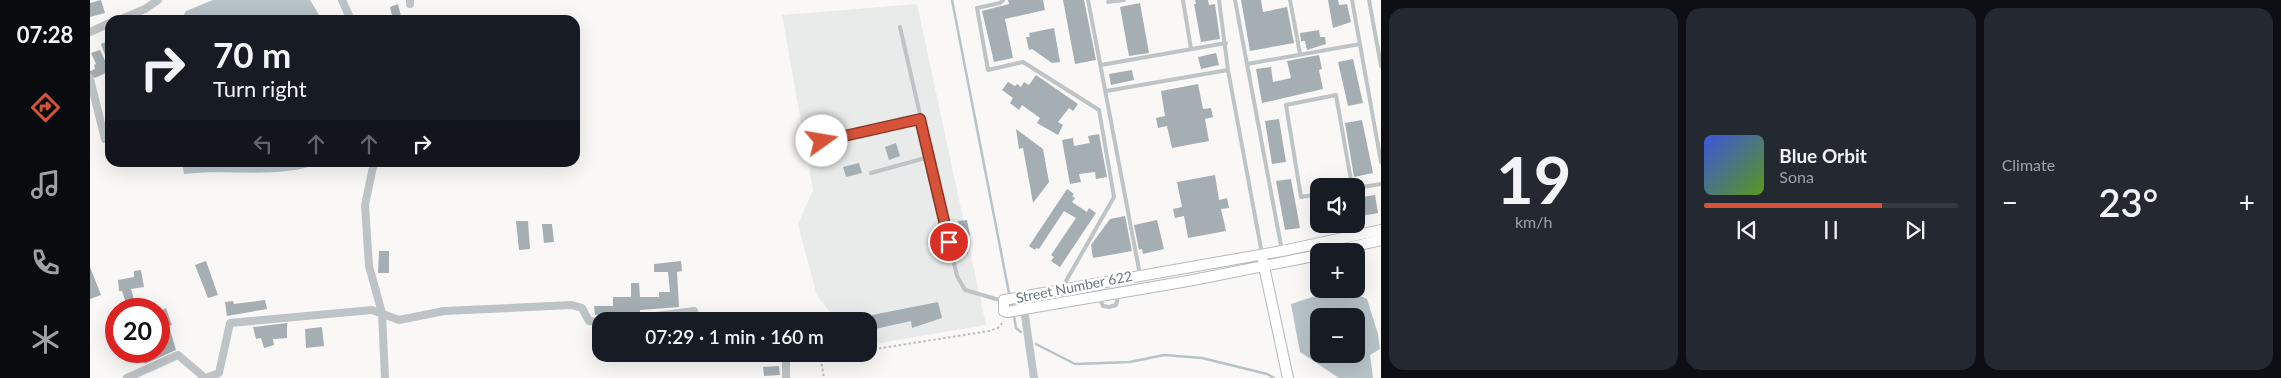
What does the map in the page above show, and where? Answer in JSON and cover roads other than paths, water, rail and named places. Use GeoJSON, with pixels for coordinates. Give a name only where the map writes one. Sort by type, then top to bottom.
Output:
{"type":"FeatureCollection","features":[{"type":"Feature","properties":{"kind":"street"},"geometry":{"type":"LineString","coordinates":[[130,15],[145,9],[158,0]]}},
{"type":"Feature","properties":{"kind":"street"},"geometry":{"type":"LineString","coordinates":[[342,0],[349,15]]}},
{"type":"Feature","properties":{"kind":"street"},"geometry":{"type":"LineString","coordinates":[[90,32],[105,26]]}},
{"type":"Feature","properties":{"kind":"street"},"geometry":{"type":"LineString","coordinates":[[90,78],[105,139]]}},
{"type":"Feature","properties":{"kind":"street"},"geometry":{"type":"LineString","coordinates":[[373,167],[365,205],[369,266],[382,313],[385,378]]}},
{"type":"Feature","properties":{"kind":"street","name":"Street Number 622"},"geometry":{"type":"LineString","coordinates":[[1310,256],[1119,293],[1004,311],[1003,301],[1062,288],[1282,251],[1381,230]]}},
{"type":"Feature","properties":{"kind":"street"},"geometry":{"type":"LineString","coordinates":[[1365,244],[1381,240]]}},
{"type":"Feature","properties":{"kind":"street"},"geometry":{"type":"LineString","coordinates":[[1262,254],[1288,378]]}},
{"type":"Feature","properties":{"kind":"street"},"geometry":{"type":"LineString","coordinates":[[1102,281],[1102,296]]}},
{"type":"Feature","properties":{"kind":"street"},"geometry":{"type":"LineString","coordinates":[[126,378],[178,355],[206,378],[219,373],[230,323],[372,310],[399,320],[444,311],[572,305],[582,308],[589,321],[592,321]]}},
{"type":"Feature","properties":{"kind":"street"},"geometry":{"type":"LineString","coordinates":[[1024,309],[1034,378]]}},
{"type":"Feature","properties":{"kind":"street"},"geometry":{"type":"LineString","coordinates":[[686,312],[694,311]]}},
{"type":"Feature","properties":{"kind":"street"},"geometry":{"type":"LineString","coordinates":[[786,362],[786,378]]}},
{"type":"Feature","properties":{"kind":"lane"},"geometry":{"type":"LineString","coordinates":[[1003,0],[1000,3],[977,8],[987,69],[1023,62],[1099,110],[1114,197],[1062,288]]}},
{"type":"Feature","properties":{"kind":"lane"},"geometry":{"type":"LineString","coordinates":[[1088,0],[1140,275]]}},
{"type":"Feature","properties":{"kind":"lane"},"geometry":{"type":"LineString","coordinates":[[1108,2],[1124,0]]}},
{"type":"Feature","properties":{"kind":"lane"},"geometry":{"type":"LineString","coordinates":[[1183,0],[1191,49]]}},
{"type":"Feature","properties":{"kind":"lane"},"geometry":{"type":"LineString","coordinates":[[1219,0],[1228,70],[1262,254]]}},
{"type":"Feature","properties":{"kind":"lane"},"geometry":{"type":"LineString","coordinates":[[1235,0],[1282,251]]}},
{"type":"Feature","properties":{"kind":"lane"},"geometry":{"type":"LineString","coordinates":[[1290,0],[1300,54]]}},
{"type":"Feature","properties":{"kind":"lane"},"geometry":{"type":"LineString","coordinates":[[1352,0],[1381,162]]}},
{"type":"Feature","properties":{"kind":"lane"},"geometry":{"type":"LineString","coordinates":[[1369,0],[1381,66]]}},
{"type":"Feature","properties":{"kind":"lane"},"geometry":{"type":"LineString","coordinates":[[900,27],[957,276],[962,287],[988,298],[1003,301]]}},
{"type":"Feature","properties":{"kind":"lane"},"geometry":{"type":"LineString","coordinates":[[1101,65],[1226,43]]}},
{"type":"Feature","properties":{"kind":"lane"},"geometry":{"type":"LineString","coordinates":[[1247,64],[1360,44]]}},
{"type":"Feature","properties":{"kind":"lane"},"geometry":{"type":"LineString","coordinates":[[1106,91],[1228,70]]}},
{"type":"Feature","properties":{"kind":"lane"},"geometry":{"type":"LineString","coordinates":[[1310,195],[1300,197],[1286,105],[1336,95],[1351,178]]}},
{"type":"Feature","properties":{"kind":"lane"},"geometry":{"type":"LineString","coordinates":[[822,141],[920,119]]}},
{"type":"Feature","properties":{"kind":"lane"},"geometry":{"type":"LineString","coordinates":[[871,173],[929,157]]}},
{"type":"Feature","properties":{"kind":"lane"},"geometry":{"type":"LineString","coordinates":[[1365,187],[1381,184]]}},
{"type":"Feature","properties":{"kind":"waterway"},"geometry":{"type":"LineString","coordinates":[[952,0],[1009,293]]}},
{"type":"Feature","properties":{"kind":"waterway"},"geometry":{"type":"LineString","coordinates":[[1014,316],[1016,328],[1021,332]]}},
{"type":"Feature","properties":{"kind":"waterway"},"geometry":{"type":"LineString","coordinates":[[1036,344],[1075,364],[1130,362],[1164,355],[1202,358],[1267,374],[1274,378]]}}]}
